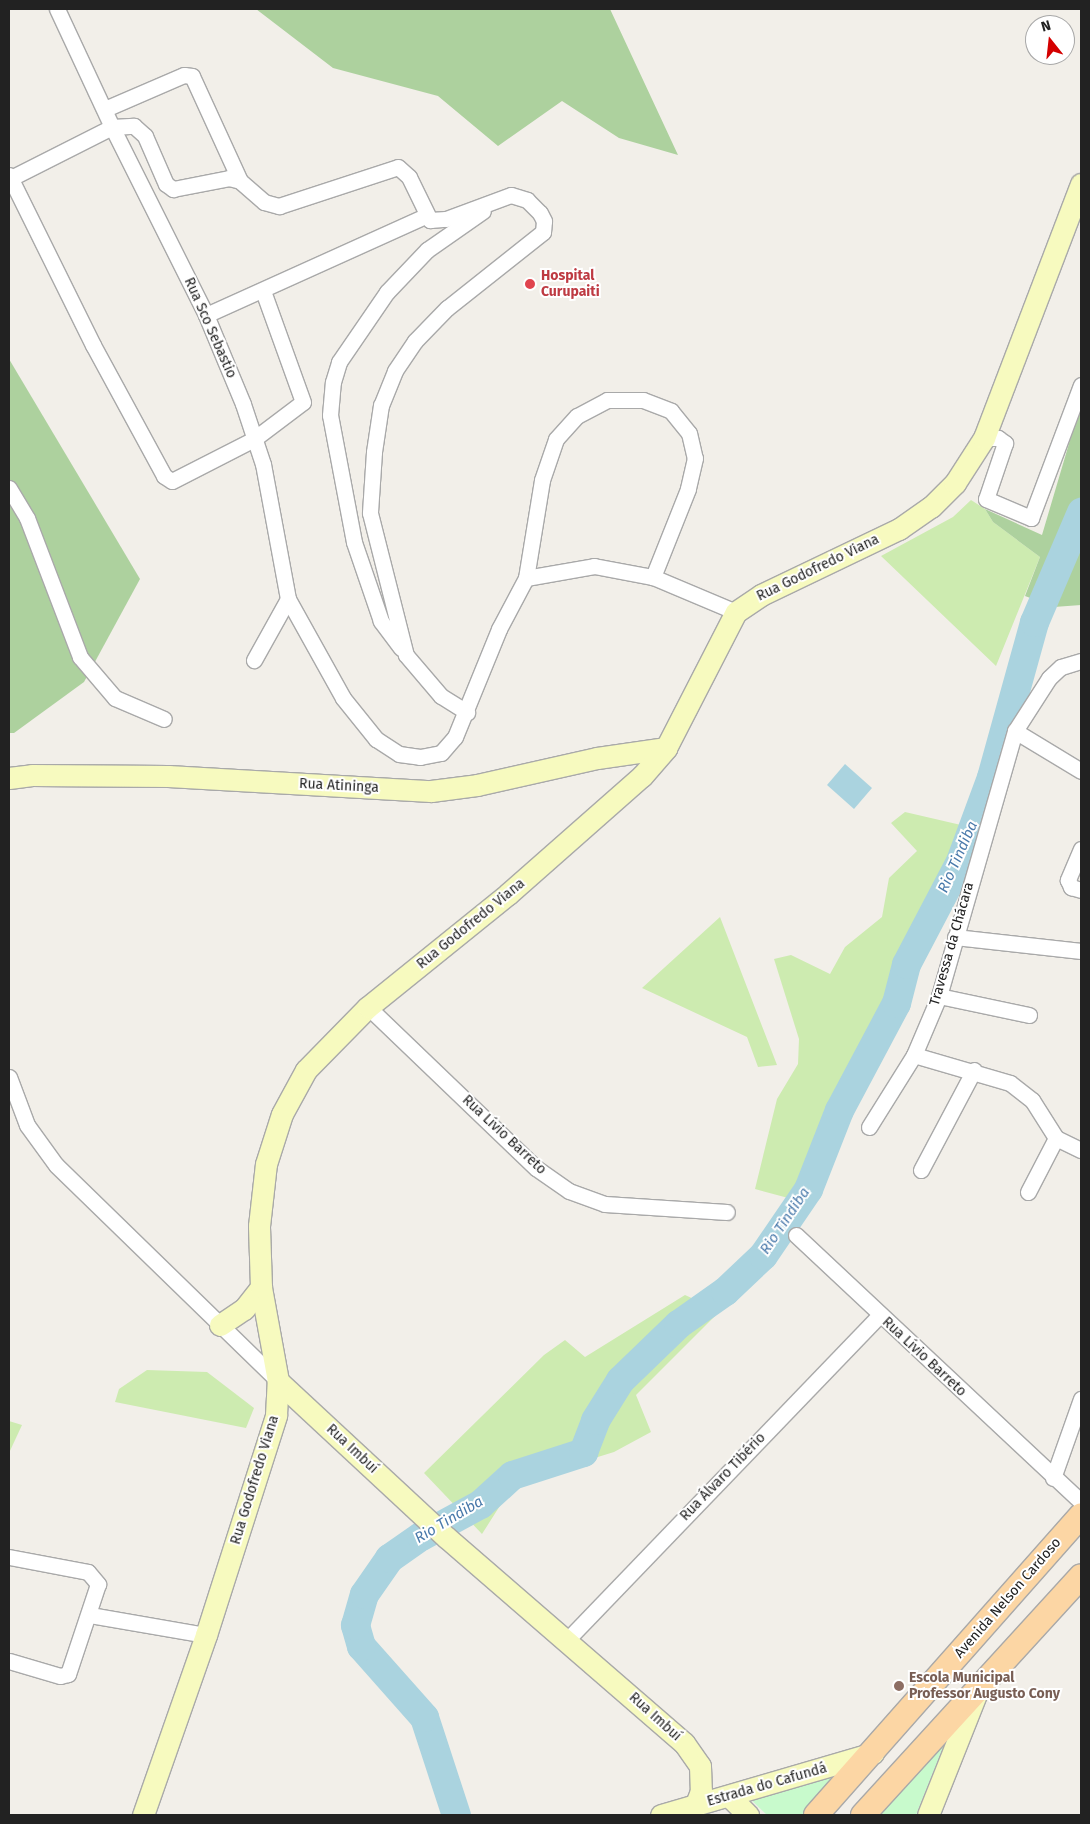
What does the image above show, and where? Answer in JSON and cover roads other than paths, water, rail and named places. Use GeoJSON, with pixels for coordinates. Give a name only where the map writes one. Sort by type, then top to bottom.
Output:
{"type":"FeatureCollection","features":[{"type":"Feature","properties":{"kind":"main road","name":"Rua Godofredo Viana"},"geometry":{"type":"LineString","coordinates":[[143,1815],[206,1635],[276,1415],[278,1381],[261,1287],[259,1226],[266,1164],[282,1114],[306,1070],[368,1007],[508,894],[642,776],[666,748],[736,612],[761,595],[899,529],[915,518],[955,483],[984,438],[1081,184]]}},
{"type":"Feature","properties":{"kind":"main road","name":"Rua Atininga"},"geometry":{"type":"LineString","coordinates":[[9,778],[32,775],[168,776],[432,791],[477,785],[597,758],[666,748]]}},
{"type":"Feature","properties":{"kind":"main road"},"geometry":{"type":"LineString","coordinates":[[220,1325],[244,1309],[261,1287]]}},
{"type":"Feature","properties":{"kind":"main road","name":"Rua Imbuí"},"geometry":{"type":"LineString","coordinates":[[278,1381],[446,1537],[567,1640],[695,1756],[702,1778],[696,1804]]}},
{"type":"Feature","properties":{"kind":"main road","name":"Avenida Nelson Cardoso"},"geometry":{"type":"LineString","coordinates":[[816,1815],[873,1753],[1081,1515]]}},
{"type":"Feature","properties":{"kind":"main road"},"geometry":{"type":"LineString","coordinates":[[863,1815],[1081,1576]]}},
{"type":"Feature","properties":{"kind":"main road"},"geometry":{"type":"LineString","coordinates":[[928,1815],[978,1689]]}},
{"type":"Feature","properties":{"kind":"main road","name":"Estrada do Cafundá"},"geometry":{"type":"LineString","coordinates":[[661,1815],[873,1753]]}},
{"type":"Feature","properties":{"kind":"main road"},"geometry":{"type":"LineString","coordinates":[[729,1796],[748,1815]]}},
{"type":"Feature","properties":{"kind":"street","name":"Rua Sco Sebastio"},"geometry":{"type":"LineString","coordinates":[[57,9],[105,108],[112,127],[206,315],[263,464],[288,600],[343,698],[376,739],[399,754],[420,757],[441,753],[455,737],[467,712]]}},
{"type":"Feature","properties":{"kind":"street"},"geometry":{"type":"LineString","coordinates":[[105,108],[188,74],[192,76],[240,181],[264,202],[279,206],[398,167],[409,177],[425,216],[437,221],[502,197],[520,196],[527,200],[544,221],[543,232],[447,308],[415,341],[395,372],[381,405],[374,452],[370,513],[406,655]]}},
{"type":"Feature","properties":{"kind":"street"},"geometry":{"type":"LineString","coordinates":[[240,181],[229,178],[173,188],[166,184],[140,128],[112,127],[10,176],[93,345],[164,476],[172,481],[180,479],[254,439],[301,405],[304,397],[263,291]]}},
{"type":"Feature","properties":{"kind":"street"},"geometry":{"type":"LineString","coordinates":[[502,197],[428,250],[387,292],[339,362],[333,382],[330,415],[354,542],[381,621],[406,655],[441,696],[467,712],[499,629],[526,578],[542,480],[556,439],[577,416],[607,400],[643,400],[661,407],[670,411],[689,432],[695,458],[688,489],[653,577]]}},
{"type":"Feature","properties":{"kind":"street"},"geometry":{"type":"LineString","coordinates":[[206,315],[263,291],[425,216]]}},
{"type":"Feature","properties":{"kind":"street"},"geometry":{"type":"LineString","coordinates":[[984,438],[998,438],[1005,443],[986,499],[1032,518],[1081,385]]}},
{"type":"Feature","properties":{"kind":"street"},"geometry":{"type":"LineString","coordinates":[[9,488],[27,518],[80,657],[115,698],[164,719]]}},
{"type":"Feature","properties":{"kind":"street"},"geometry":{"type":"LineString","coordinates":[[526,578],[594,566],[653,577],[736,612]]}},
{"type":"Feature","properties":{"kind":"street"},"geometry":{"type":"LineString","coordinates":[[254,660],[288,600]]}},
{"type":"Feature","properties":{"kind":"street","name":"Travessa da Chácara"},"geometry":{"type":"LineString","coordinates":[[869,1127],[914,1055],[939,996],[954,937],[1015,731],[1049,678],[1061,667],[1081,661]]}},
{"type":"Feature","properties":{"kind":"street"},"geometry":{"type":"LineString","coordinates":[[1015,731],[1081,771]]}},
{"type":"Feature","properties":{"kind":"street"},"geometry":{"type":"LineString","coordinates":[[1081,849],[1068,880],[1071,887],[1081,890]]}},
{"type":"Feature","properties":{"kind":"street"},"geometry":{"type":"LineString","coordinates":[[954,937],[1081,951]]}},
{"type":"Feature","properties":{"kind":"street"},"geometry":{"type":"LineString","coordinates":[[939,996],[1029,1014]]}},
{"type":"Feature","properties":{"kind":"street","name":"Rua Lívio Barreto"},"geometry":{"type":"LineString","coordinates":[[368,1007],[536,1168],[569,1191],[605,1204],[727,1212]]}},
{"type":"Feature","properties":{"kind":"street"},"geometry":{"type":"LineString","coordinates":[[914,1055],[974,1070],[1023,1090],[1056,1138],[1081,1150]]}},
{"type":"Feature","properties":{"kind":"street"},"geometry":{"type":"LineString","coordinates":[[921,1170],[974,1070]]}},
{"type":"Feature","properties":{"kind":"street","name":"Rua Imbuí"},"geometry":{"type":"LineString","coordinates":[[9,1077],[27,1125],[56,1165],[278,1381]]}},
{"type":"Feature","properties":{"kind":"street"},"geometry":{"type":"LineString","coordinates":[[1028,1192],[1056,1138]]}},
{"type":"Feature","properties":{"kind":"street","name":"Rua Lívio Barreto"},"geometry":{"type":"LineString","coordinates":[[796,1236],[1052,1478],[1081,1502]]}},
{"type":"Feature","properties":{"kind":"street","name":"Rua Álvaro Tibério"},"geometry":{"type":"LineString","coordinates":[[567,1640],[880,1315]]}},
{"type":"Feature","properties":{"kind":"street"},"geometry":{"type":"LineString","coordinates":[[1052,1478],[1081,1399]]}},
{"type":"Feature","properties":{"kind":"street"},"geometry":{"type":"LineString","coordinates":[[9,1557],[93,1574],[98,1584],[90,1615],[68,1674],[60,1676],[9,1661]]}},
{"type":"Feature","properties":{"kind":"street"},"geometry":{"type":"LineString","coordinates":[[90,1615],[206,1635]]}},
{"type":"Feature","properties":{"kind":"water"},"geometry":{"type":"Polygon","coordinates":[[[845,764],[872,788],[854,809],[827,785],[845,764]]]}},
{"type":"Feature","properties":{"kind":"waterway","name":"Rio Tindiba"},"geometry":{"type":"LineString","coordinates":[[456,1815],[424,1717],[361,1646],[355,1625],[364,1594],[389,1558],[421,1536],[480,1504],[512,1475],[583,1452],[595,1420],[620,1380],[678,1324],[725,1291],[763,1255],[808,1189],[839,1110],[896,1003],[906,964],[960,861],[991,777],[1034,622],[1081,512]]}},
{"type":"Feature","properties":{"kind":"place","name":"Hospital Curupaiti"},"geometry":{"type":"Point","coordinates":[530,284]}},
{"type":"Feature","properties":{"kind":"place","name":"Escola Municipal Professor Augusto Cony"},"geometry":{"type":"Point","coordinates":[899,1686]}}]}
